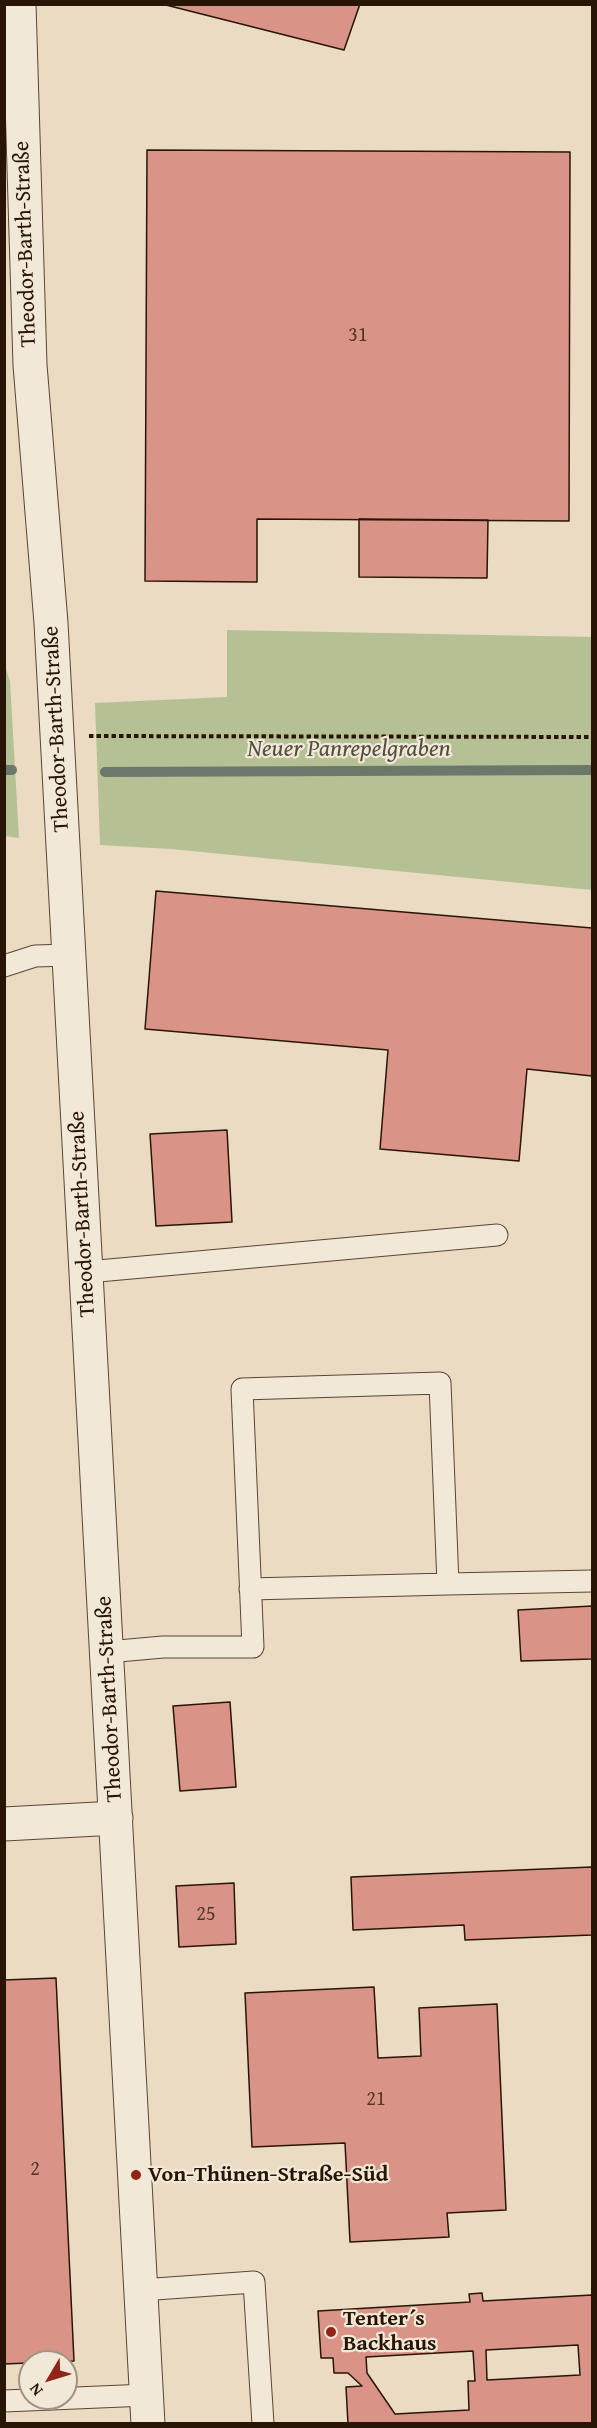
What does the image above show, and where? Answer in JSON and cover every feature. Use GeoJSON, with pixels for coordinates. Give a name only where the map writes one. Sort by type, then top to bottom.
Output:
{"type":"FeatureCollection","features":[{"type":"Feature","properties":{"kind":"street","name":"Theodor-Barth-Straße"},"geometry":{"type":"LineString","coordinates":[[19,4],[30,365],[51,623],[147,2409]]}},
{"type":"Feature","properties":{"kind":"street"},"geometry":{"type":"LineString","coordinates":[[4,1824],[116,1818]]}},
{"type":"Feature","properties":{"kind":"lane"},"geometry":{"type":"LineString","coordinates":[[4,966],[35,956],[69,955]]}},
{"type":"Feature","properties":{"kind":"lane"},"geometry":{"type":"LineString","coordinates":[[87,1272],[496,1235]]}},
{"type":"Feature","properties":{"kind":"lane"},"geometry":{"type":"LineString","coordinates":[[107,1652],[163,1647],[253,1647],[242,1389],[440,1383],[448,1584]]}},
{"type":"Feature","properties":{"kind":"lane"},"geometry":{"type":"LineString","coordinates":[[250,1589],[592,1581]]}},
{"type":"Feature","properties":{"kind":"lane"},"geometry":{"type":"LineString","coordinates":[[141,2290],[254,2282],[263,2424]]}},
{"type":"Feature","properties":{"kind":"lane"},"geometry":{"type":"LineString","coordinates":[[4,2401],[147,2409]]}},
{"type":"Feature","properties":{"kind":"path"},"geometry":{"type":"LineString","coordinates":[[57,736],[592,737]]}},
{"type":"Feature","properties":{"kind":"green space"},"geometry":{"type":"Polygon","coordinates":[[[227,630],[592,637],[592,890],[171,849],[100,845],[95,703],[227,697],[227,630]]]}},
{"type":"Feature","properties":{"kind":"green space"},"geometry":{"type":"Polygon","coordinates":[[[4,663],[10,681],[19,838],[5,836],[4,663]]]}},
{"type":"Feature","properties":{"kind":"building"},"geometry":{"type":"Polygon","coordinates":[[[162,4],[360,4],[344,50],[162,4]]]}},
{"type":"Feature","properties":{"kind":"building"},"geometry":{"type":"Polygon","coordinates":[[[147,150],[570,152],[569,521],[257,519],[257,582],[145,581],[147,150]]]}},
{"type":"Feature","properties":{"kind":"building"},"geometry":{"type":"Polygon","coordinates":[[[359,519],[488,520],[487,578],[359,577],[359,519]]]}},
{"type":"Feature","properties":{"kind":"building"},"geometry":{"type":"Polygon","coordinates":[[[156,891],[592,928],[592,1076],[527,1069],[519,1161],[380,1149],[388,1050],[145,1029],[156,891]]]}},
{"type":"Feature","properties":{"kind":"building"},"geometry":{"type":"Polygon","coordinates":[[[227,1130],[232,1222],[156,1226],[150,1134],[227,1130]]]}},
{"type":"Feature","properties":{"kind":"building"},"geometry":{"type":"Polygon","coordinates":[[[592,1606],[592,1659],[521,1661],[518,1610],[592,1606]]]}},
{"type":"Feature","properties":{"kind":"building"},"geometry":{"type":"Polygon","coordinates":[[[230,1702],[236,1787],[180,1791],[173,1706],[230,1702]]]}},
{"type":"Feature","properties":{"kind":"building"},"geometry":{"type":"Polygon","coordinates":[[[592,1867],[592,1935],[465,1940],[464,1925],[353,1930],[351,1877],[592,1867]]]}},
{"type":"Feature","properties":{"kind":"building"},"geometry":{"type":"Polygon","coordinates":[[[234,1883],[236,1944],[179,1947],[176,1886],[234,1883]]]}},
{"type":"Feature","properties":{"kind":"building"},"geometry":{"type":"Polygon","coordinates":[[[56,1978],[73,2350],[18,2350],[18,2363],[4,2364],[4,1980],[56,1978]]]}},
{"type":"Feature","properties":{"kind":"building"},"geometry":{"type":"Polygon","coordinates":[[[374,1987],[378,2058],[421,2056],[419,2008],[497,2004],[506,2210],[447,2213],[449,2237],[350,2242],[345,2143],[252,2147],[245,1993],[374,1987]]]}},
{"type":"Feature","properties":{"kind":"building"},"geometry":{"type":"Polygon","coordinates":[[[482,2293],[483,2301],[592,2295],[592,2424],[348,2424],[346,2387],[362,2386],[348,2373],[334,2373],[333,2358],[321,2358],[318,2311],[470,2302],[469,2294],[482,2293]],[[578,2345],[486,2350],[487,2380],[580,2375],[578,2345]],[[473,2351],[366,2357],[367,2373],[395,2414],[469,2410],[468,2381],[475,2381],[473,2351]]]}},
{"type":"Feature","properties":{"kind":"waterway","name":"Neuer Panrepelgraben"},"geometry":{"type":"LineString","coordinates":[[4,770],[12,770]]}},
{"type":"Feature","properties":{"kind":"waterway","name":"Neuer Panrepelgraben"},"geometry":{"type":"LineString","coordinates":[[105,772],[592,770]]}},
{"type":"Feature","properties":{"kind":"place","name":"Von-Thünen-Straße-Süd"},"geometry":{"type":"Point","coordinates":[136,2175]}},
{"type":"Feature","properties":{"kind":"place","name":"Tenter´s Backhaus"},"geometry":{"type":"Point","coordinates":[331,2332]}}]}
